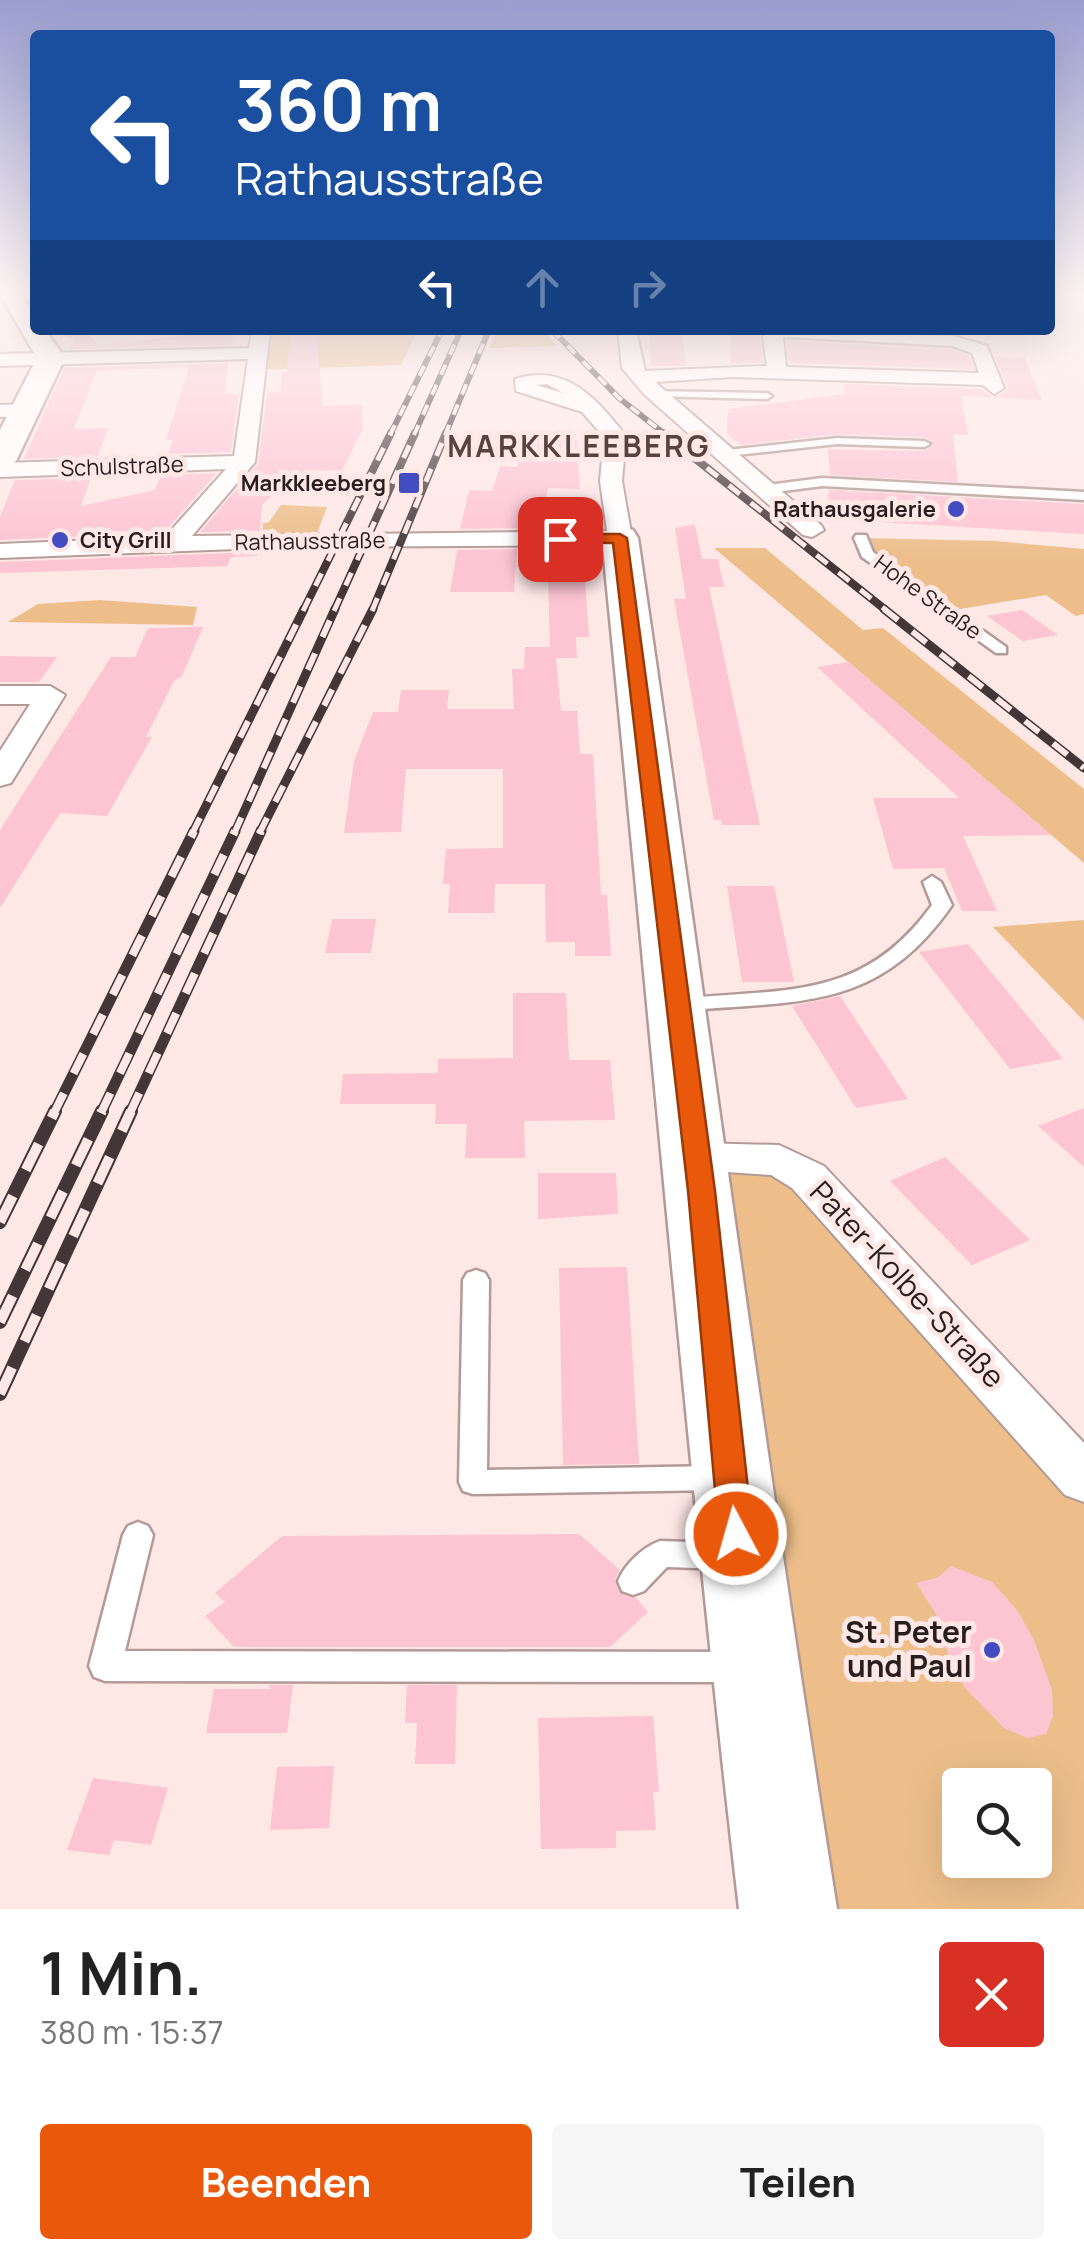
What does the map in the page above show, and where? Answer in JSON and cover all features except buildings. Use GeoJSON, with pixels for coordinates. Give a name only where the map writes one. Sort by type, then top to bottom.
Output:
{"type":"FeatureCollection","features":[{"type":"Feature","properties":{"kind":"street"},"geometry":{"type":"LineString","coordinates":[[0,461],[13,411],[33,383]]}},
{"type":"Feature","properties":{"kind":"street"},"geometry":{"type":"LineString","coordinates":[[172,544],[244,462],[254,383]]}},
{"type":"Feature","properties":{"kind":"street"},"geometry":{"type":"LineString","coordinates":[[644,383],[812,530]]}},
{"type":"Feature","properties":{"kind":"street"},"geometry":{"type":"LineString","coordinates":[[646,386],[673,383]]}},
{"type":"Feature","properties":{"kind":"street"},"geometry":{"type":"LineString","coordinates":[[584,406],[617,444],[611,480],[697,1158],[738,1556],[788,1909]]}},
{"type":"Feature","properties":{"kind":"street","name":"Schulstraße"},"geometry":{"type":"LineString","coordinates":[[0,470],[244,462]]}},
{"type":"Feature","properties":{"kind":"street","name":"Rathausstraße"},"geometry":{"type":"LineString","coordinates":[[0,551],[172,544],[620,538]]}},
{"type":"Feature","properties":{"kind":"street"},"geometry":{"type":"LineString","coordinates":[[0,694],[50,695],[0,776]]}},
{"type":"Feature","properties":{"kind":"street","name":"Pater-Kolbe-Straße"},"geometry":{"type":"LineString","coordinates":[[697,1158],[779,1160],[808,1177],[1084,1478]]}},
{"type":"Feature","properties":{"kind":"lane"},"geometry":{"type":"LineString","coordinates":[[646,386],[767,396]]}},
{"type":"Feature","properties":{"kind":"lane"},"geometry":{"type":"LineString","coordinates":[[726,453],[837,441],[924,444]]}},
{"type":"Feature","properties":{"kind":"lane"},"geometry":{"type":"LineString","coordinates":[[768,489],[822,482],[1084,496]]}},
{"type":"Feature","properties":{"kind":"lane","name":"Hohe Straße"},"geometry":{"type":"LineString","coordinates":[[861,538],[867,554],[1001,650]]}},
{"type":"Feature","properties":{"kind":"lane"},"geometry":{"type":"LineString","coordinates":[[678,1005],[852,983],[898,954],[933,919],[942,905],[932,882]]}},
{"type":"Feature","properties":{"kind":"lane"},"geometry":{"type":"LineString","coordinates":[[476,1280],[473,1482],[730,1478]]}},
{"type":"Feature","properties":{"kind":"lane"},"geometry":{"type":"LineString","coordinates":[[138,1535],[105,1666],[753,1667]]}},
{"type":"Feature","properties":{"kind":"lane"},"geometry":{"type":"LineString","coordinates":[[633,1582],[660,1554],[738,1556]]}},
{"type":"Feature","properties":{"kind":"shaded area"},"geometry":{"type":"Polygon","coordinates":[[[281,505],[327,507],[315,539],[262,541],[263,523],[269,522],[281,505]]]}},
{"type":"Feature","properties":{"kind":"shaded area"},"geometry":{"type":"Polygon","coordinates":[[[861,538],[995,541],[1084,549],[1084,614],[1076,616],[1046,595],[948,611],[867,554],[861,538]]]}},
{"type":"Feature","properties":{"kind":"shaded area"},"geometry":{"type":"Polygon","coordinates":[[[714,548],[765,548],[863,630],[883,628],[1084,789],[1084,863],[714,548]]]}},
{"type":"Feature","properties":{"kind":"shaded area"},"geometry":{"type":"Polygon","coordinates":[[[100,600],[197,607],[193,625],[8,622],[38,604],[100,600]]]}},
{"type":"Feature","properties":{"kind":"shaded area"},"geometry":{"type":"Polygon","coordinates":[[[1084,920],[1084,1021],[993,927],[1084,920]]]}},
{"type":"Feature","properties":{"kind":"shaded area"},"geometry":{"type":"Polygon","coordinates":[[[697,1158],[769,1158],[1084,1479],[1084,1909],[788,1909],[697,1158]]]}},
{"type":"Feature","properties":{"kind":"railway"},"geometry":{"type":"LineString","coordinates":[[390,435],[416,383]]}},
{"type":"Feature","properties":{"kind":"railway"},"geometry":{"type":"LineString","coordinates":[[414,435],[437,383]]}},
{"type":"Feature","properties":{"kind":"railway"},"geometry":{"type":"LineString","coordinates":[[445,435],[467,383]]}},
{"type":"Feature","properties":{"kind":"railway"},"geometry":{"type":"LineString","coordinates":[[604,383],[666,435]]}},
{"type":"Feature","properties":{"kind":"railway"},"geometry":{"type":"LineString","coordinates":[[303,611],[391,433]]}},
{"type":"Feature","properties":{"kind":"railway"},"geometry":{"type":"LineString","coordinates":[[334,611],[415,433]]}},
{"type":"Feature","properties":{"kind":"railway"},"geometry":{"type":"LineString","coordinates":[[372,611],[446,433]]}},
{"type":"Feature","properties":{"kind":"railway"},"geometry":{"type":"LineString","coordinates":[[663,433],[887,611]]}},
{"type":"Feature","properties":{"kind":"railway"},"geometry":{"type":"LineString","coordinates":[[192,834],[304,609]]}},
{"type":"Feature","properties":{"kind":"railway"},"geometry":{"type":"LineString","coordinates":[[234,834],[335,609]]}},
{"type":"Feature","properties":{"kind":"railway"},"geometry":{"type":"LineString","coordinates":[[884,609],[1084,768]]}},
{"type":"Feature","properties":{"kind":"railway"},"geometry":{"type":"LineString","coordinates":[[259,834],[372,611]]}},
{"type":"Feature","properties":{"kind":"railway"},"geometry":{"type":"LineString","coordinates":[[54,1113],[194,831]]}},
{"type":"Feature","properties":{"kind":"railway"},"geometry":{"type":"LineString","coordinates":[[101,1113],[235,831]]}},
{"type":"Feature","properties":{"kind":"railway"},"geometry":{"type":"LineString","coordinates":[[130,1113],[261,831]]}},
{"type":"Feature","properties":{"kind":"railway"},"geometry":{"type":"LineString","coordinates":[[0,1222],[55,1111]]}},
{"type":"Feature","properties":{"kind":"railway"},"geometry":{"type":"LineString","coordinates":[[0,1322],[102,1111]]}},
{"type":"Feature","properties":{"kind":"railway"},"geometry":{"type":"LineString","coordinates":[[0,1394],[131,1111]]}},
{"type":"Feature","properties":{"kind":"place","name":"Markkleeberg"},"geometry":{"type":"Point","coordinates":[409,483]}},
{"type":"Feature","properties":{"kind":"place","name":"Rathausgalerie"},"geometry":{"type":"Point","coordinates":[956,509]}},
{"type":"Feature","properties":{"kind":"place","name":"City Grill"},"geometry":{"type":"Point","coordinates":[60,540]}},
{"type":"Feature","properties":{"kind":"place","name":"St. Peter und Paul"},"geometry":{"type":"Point","coordinates":[992,1650]}},
{"type":"Feature","properties":{"kind":"district","name":"MARKKLEEBERG"},"geometry":{"type":"Point","coordinates":[579,447]}},
{"type":"Feature","properties":{"kind":"route"},"geometry":{"type":"LineString","coordinates":[[560,539],[620,538],[702,1191],[736,1534]]}}]}
